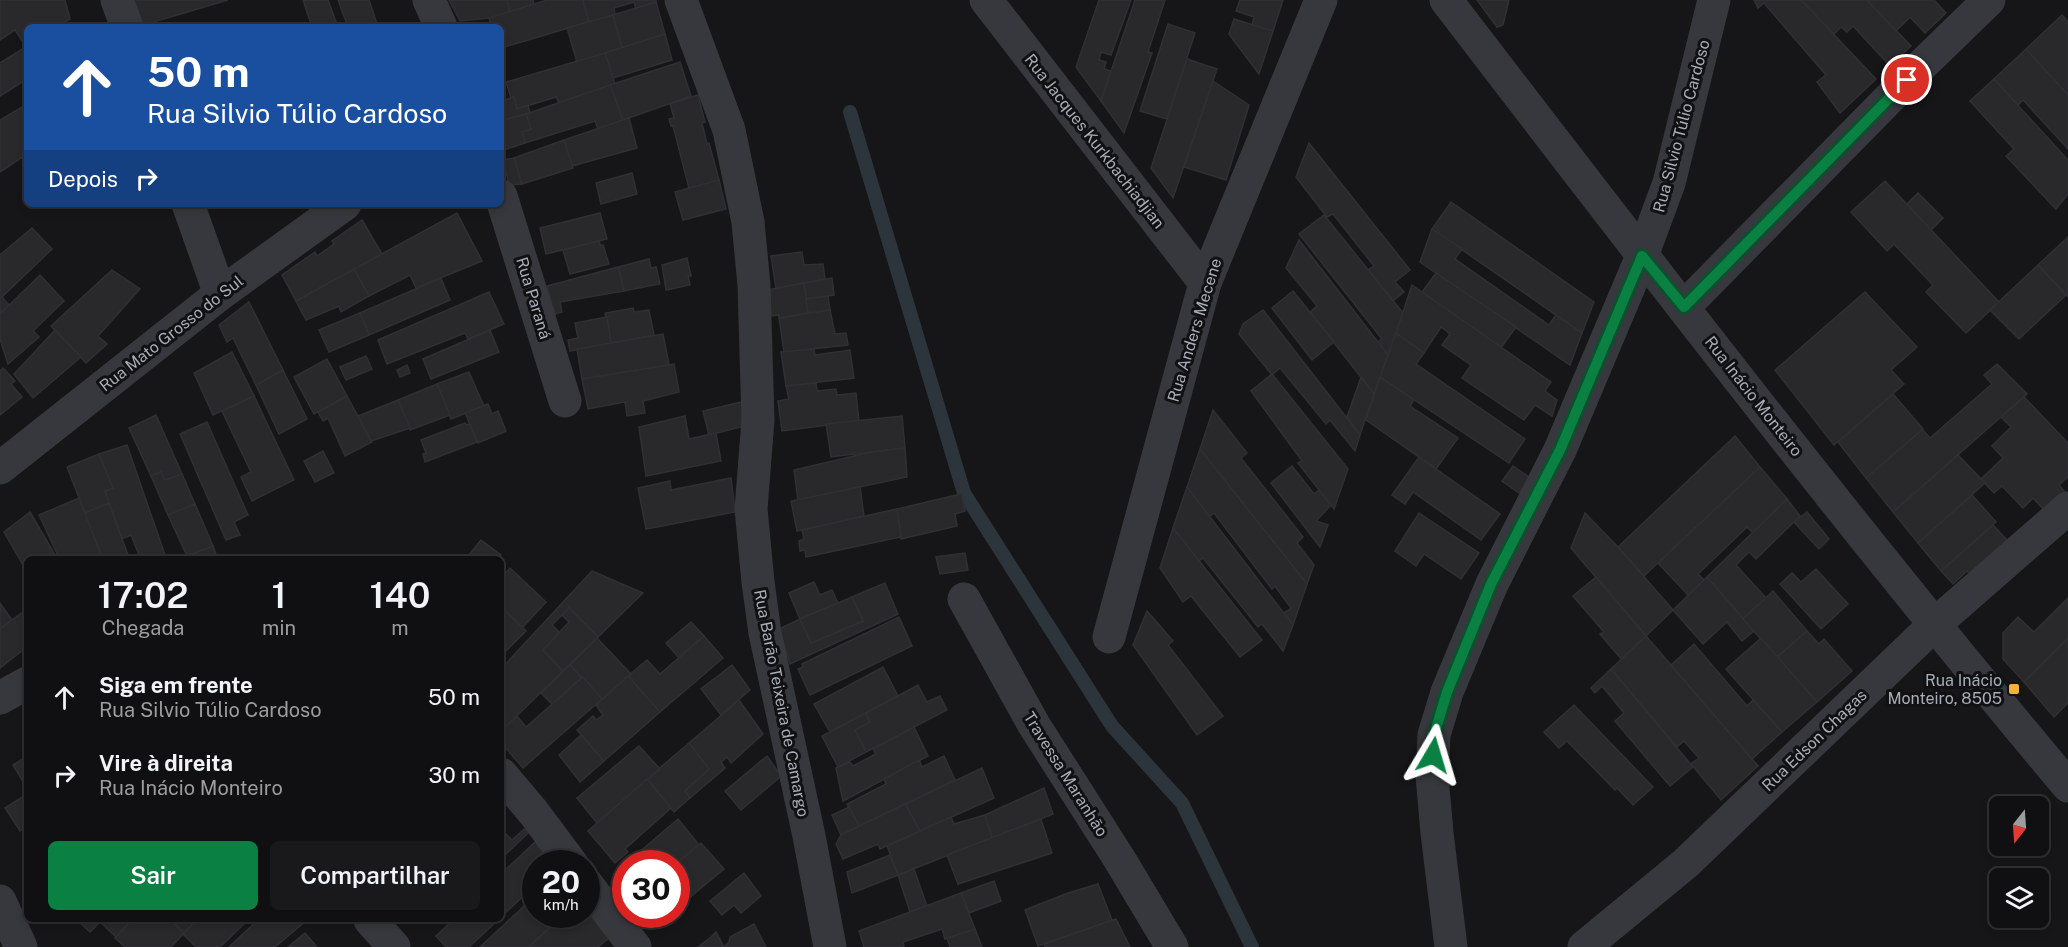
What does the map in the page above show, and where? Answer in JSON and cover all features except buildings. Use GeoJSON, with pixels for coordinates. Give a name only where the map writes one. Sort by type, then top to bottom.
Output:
{"type":"FeatureCollection","features":[{"type":"Feature","properties":{"kind":"street"},"geometry":{"type":"LineString","coordinates":[[117,0],[126,24]]}},
{"type":"Feature","properties":{"kind":"street"},"geometry":{"type":"LineString","coordinates":[[429,0],[440,24]]}},
{"type":"Feature","properties":{"kind":"street","name":"Rua Barão Teixeira de Camargo"},"geometry":{"type":"LineString","coordinates":[[681,0],[729,130],[748,222],[754,285],[758,420],[751,509],[758,582],[765,633],[809,836],[830,947]]}},
{"type":"Feature","properties":{"kind":"street","name":"Rua Jacques Kurkbachiadjian"},"geometry":{"type":"LineString","coordinates":[[986,0],[1204,283]]}},
{"type":"Feature","properties":{"kind":"street","name":"Rua Anders Mecene"},"geometry":{"type":"LineString","coordinates":[[1109,637],[1204,283],[1322,0]]}},
{"type":"Feature","properties":{"kind":"street","name":"Rua Inácio Monteiro"},"geometry":{"type":"LineString","coordinates":[[1446,0],[1642,256],[1934,625],[2068,786]]}},
{"type":"Feature","properties":{"kind":"street","name":"Rua Silvio Túlio Cardoso"},"geometry":{"type":"LineString","coordinates":[[1451,947],[1432,776],[1434,735],[1447,692],[1491,584],[1560,450],[1642,256],[1669,183],[1714,0]]}},
{"type":"Feature","properties":{"kind":"street"},"geometry":{"type":"LineString","coordinates":[[1684,307],[1989,0]]}},
{"type":"Feature","properties":{"kind":"street","name":"Rua Paraná"},"geometry":{"type":"LineString","coordinates":[[504,206],[565,401]]}},
{"type":"Feature","properties":{"kind":"street"},"geometry":{"type":"LineString","coordinates":[[189,207],[220,294]]}},
{"type":"Feature","properties":{"kind":"street","name":"Rua Mato Grosso do Sul"},"geometry":{"type":"LineString","coordinates":[[0,468],[220,294],[341,207]]}},
{"type":"Feature","properties":{"kind":"street","name":"Rua Edson Chagas"},"geometry":{"type":"LineString","coordinates":[[1584,947],[1686,863],[1934,625],[2068,508]]}},
{"type":"Feature","properties":{"kind":"street","name":"Travessa Maranhão"},"geometry":{"type":"LineString","coordinates":[[963,599],[1034,725],[1172,947]]}},
{"type":"Feature","properties":{"kind":"street"},"geometry":{"type":"LineString","coordinates":[[0,698],[24,685]]}},
{"type":"Feature","properties":{"kind":"street"},"geometry":{"type":"LineString","coordinates":[[504,778],[562,850]]}},
{"type":"Feature","properties":{"kind":"street"},"geometry":{"type":"LineString","coordinates":[[600,901],[635,947]]}},
{"type":"Feature","properties":{"kind":"street"},"geometry":{"type":"LineString","coordinates":[[0,902],[21,947]]}},
{"type":"Feature","properties":{"kind":"street"},"geometry":{"type":"LineString","coordinates":[[372,922],[394,947]]}},
{"type":"Feature","properties":{"kind":"waterway"},"geometry":{"type":"LineString","coordinates":[[850,112],[964,493],[1112,726],[1182,803],[1252,947]]}},
{"type":"Feature","properties":{"kind":"place","name":"Rua Inácio Monteiro, 8505"},"geometry":{"type":"Point","coordinates":[2014,689]}},
{"type":"Feature","properties":{"kind":"route"},"geometry":{"type":"LineString","coordinates":[[1433,755],[1434,735],[1447,692],[1491,584],[1560,450],[1642,256],[1684,307],[1907,80]]}}]}
